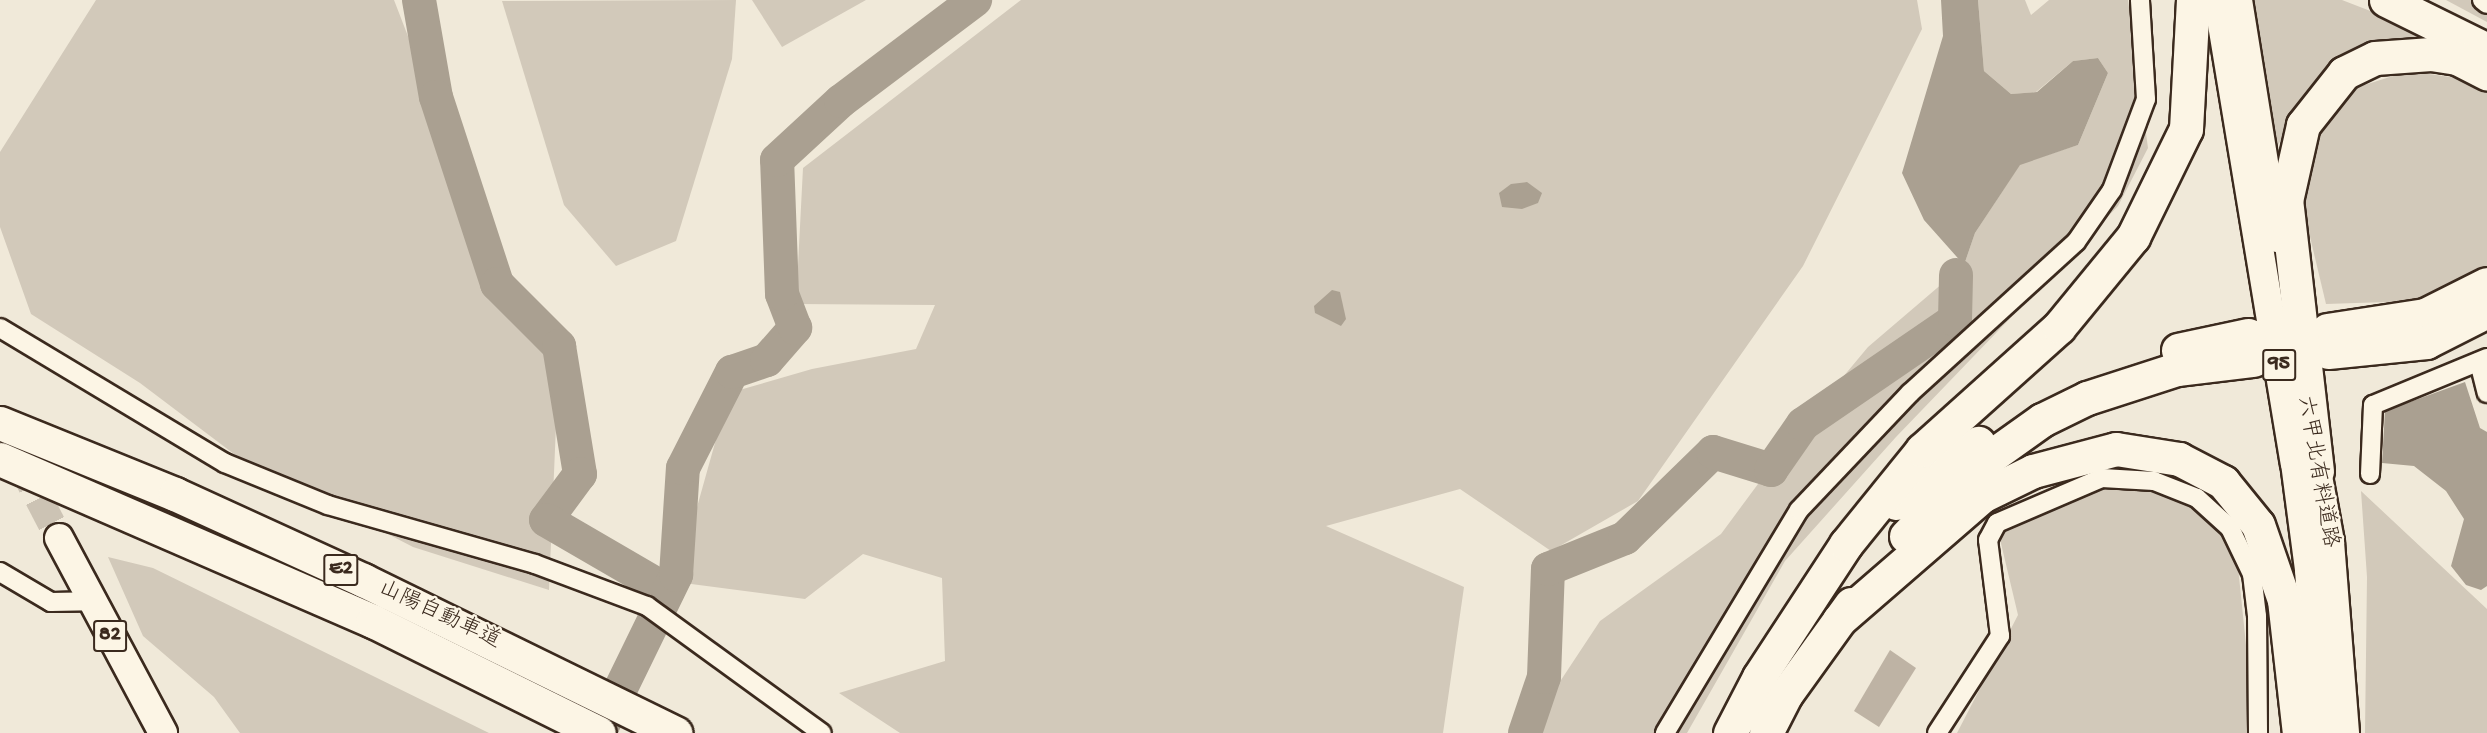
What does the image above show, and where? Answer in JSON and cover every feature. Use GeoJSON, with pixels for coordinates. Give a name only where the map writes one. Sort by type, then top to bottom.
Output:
{"type":"FeatureCollection","features":[{"type":"Feature","properties":{"kind":"highway"},"geometry":{"type":"LineString","coordinates":[[1730,733],[1759,677],[1846,544],[1922,450],[2059,327],[2133,237],[2186,129],[2193,0]]}},
{"type":"Feature","properties":{"kind":"highway"},"geometry":{"type":"LineString","coordinates":[[2386,0],[2487,50]]}},
{"type":"Feature","properties":{"kind":"highway"},"geometry":{"type":"LineString","coordinates":[[2317,471],[2286,201],[2303,125],[2344,73],[2375,58],[2431,54],[2457,58],[2487,73]]}},
{"type":"Feature","properties":{"kind":"highway"},"geometry":{"type":"LineString","coordinates":[[2487,284],[2426,315],[2328,341],[2426,342],[2487,312]]}},
{"type":"Feature","properties":{"kind":"highway"},"geometry":{"type":"LineString","coordinates":[[1766,733],[1786,693],[1886,555],[1969,472],[2042,420],[2087,399],[2250,348],[2132,362],[2025,411],[1937,470],[1846,544]]}},
{"type":"Feature","properties":{"kind":"highway","name":"山陽自動車道"},"geometry":{"type":"LineString","coordinates":[[0,423],[175,494],[556,672],[676,733]]}},
{"type":"Feature","properties":{"kind":"highway"},"geometry":{"type":"LineString","coordinates":[[1839,620],[1982,496],[2033,471],[2116,449],[2179,459],[2223,482],[2258,525],[2283,600],[2299,733]]}},
{"type":"Feature","properties":{"kind":"highway","name":"山陽自動車道"},"geometry":{"type":"LineString","coordinates":[[0,459],[373,621],[599,733]]}},
{"type":"Feature","properties":{"kind":"highway"},"geometry":{"type":"LineString","coordinates":[[556,672],[694,733]]}},
{"type":"Feature","properties":{"kind":"main road","name":"六甲北有料道路"},"geometry":{"type":"LineString","coordinates":[[2218,0],[2295,462],[2309,570],[2321,733]]}},
{"type":"Feature","properties":{"kind":"main road","name":"六甲北有料道路"},"geometry":{"type":"LineString","coordinates":[[2238,0],[2330,542],[2345,733]]}},
{"type":"Feature","properties":{"kind":"main road","name":"82"},"geometry":{"type":"LineString","coordinates":[[59,538],[90,600],[163,733]]}},
{"type":"Feature","properties":{"kind":"street"},"geometry":{"type":"LineString","coordinates":[[1665,733],[1799,510],[1910,393],[2076,242],[2112,190],[2146,99],[2140,0]]}},
{"type":"Feature","properties":{"kind":"street"},"geometry":{"type":"LineString","coordinates":[[2482,0],[2487,4]]}},
{"type":"Feature","properties":{"kind":"street"},"geometry":{"type":"LineString","coordinates":[[0,328],[225,463],[328,505],[535,564],[647,606],[822,733]]}},
{"type":"Feature","properties":{"kind":"street"},"geometry":{"type":"LineString","coordinates":[[2370,474],[2373,405],[2483,360],[2487,393]]}},
{"type":"Feature","properties":{"kind":"street"},"geometry":{"type":"LineString","coordinates":[[1937,733],[2000,636],[1988,540],[1997,523],[2102,478],[2154,481],[2197,498],[2230,528],[2252,574],[2257,616],[2258,733]]}},
{"type":"Feature","properties":{"kind":"street"},"geometry":{"type":"LineString","coordinates":[[0,572],[51,602],[90,600]]}},
{"type":"Feature","properties":{"kind":"shaded area"},"geometry":{"type":"Polygon","coordinates":[[[96,0],[394,0],[490,249],[560,332],[549,590],[413,547],[234,454],[140,383],[31,314],[0,227],[0,152],[96,0]]]}},
{"type":"Feature","properties":{"kind":"shaded area"},"geometry":{"type":"Polygon","coordinates":[[[736,0],[732,59],[676,241],[616,266],[564,205],[502,1],[736,0]]]}},
{"type":"Feature","properties":{"kind":"shaded area"},"geometry":{"type":"Polygon","coordinates":[[[752,0],[866,0],[782,47],[752,0]]]}},
{"type":"Feature","properties":{"kind":"shaded area"},"geometry":{"type":"Polygon","coordinates":[[[1021,0],[1917,0],[1922,29],[1803,266],[1638,501],[1551,551],[1460,489],[1326,526],[1464,587],[1443,733],[900,733],[839,693],[945,661],[942,578],[863,554],[805,599],[676,582],[729,393],[812,369],[916,349],[935,305],[796,304],[803,168],[1021,0]]]}},
{"type":"Feature","properties":{"kind":"shaded area"},"geometry":{"type":"Polygon","coordinates":[[[1941,0],[1978,0],[1984,71],[2011,94],[2037,92],[2073,61],[2098,58],[2108,73],[2078,145],[2020,165],[1975,233],[1964,265],[1924,220],[1902,173],[1943,36],[1941,0]]]}},
{"type":"Feature","properties":{"kind":"shaded area"},"geometry":{"type":"Polygon","coordinates":[[[1978,0],[2025,0],[2031,15],[2049,0],[2128,0],[2148,148],[2118,206],[1896,437],[1785,561],[1687,733],[1526,733],[1600,621],[1721,534],[1792,438],[1868,347],[1964,265],[1975,233],[2020,164],[2078,145],[2108,73],[2098,58],[2073,61],[2036,92],[2011,94],[1984,71],[1978,0]]]}},
{"type":"Feature","properties":{"kind":"shaded area"},"geometry":{"type":"Polygon","coordinates":[[[2252,0],[2342,0],[2435,36],[2381,41],[2310,91],[2275,150],[2252,0]]]}},
{"type":"Feature","properties":{"kind":"shaded area"},"geometry":{"type":"Polygon","coordinates":[[[2446,0],[2487,0],[2487,22],[2446,0]]]}},
{"type":"Feature","properties":{"kind":"shaded area"},"geometry":{"type":"Polygon","coordinates":[[[2409,71],[2470,80],[2487,92],[2487,267],[2466,283],[2417,301],[2326,304],[2301,199],[2318,128],[2358,87],[2409,71]]]}},
{"type":"Feature","properties":{"kind":"shaded area"},"geometry":{"type":"Polygon","coordinates":[[[1527,182],[1542,193],[1538,203],[1522,209],[1502,207],[1499,193],[1511,184],[1527,182]]]}},
{"type":"Feature","properties":{"kind":"shaded area"},"geometry":{"type":"Polygon","coordinates":[[[1332,290],[1340,292],[1346,319],[1341,326],[1315,313],[1314,306],[1332,290]]]}},
{"type":"Feature","properties":{"kind":"shaded area"},"geometry":{"type":"Polygon","coordinates":[[[2465,382],[2480,428],[2487,432],[2487,586],[2481,590],[2466,585],[2451,566],[2464,519],[2446,491],[2414,466],[2382,463],[2385,411],[2465,382]]]}},
{"type":"Feature","properties":{"kind":"shaded area"},"geometry":{"type":"Polygon","coordinates":[[[2124,478],[2204,504],[2237,557],[2255,733],[1957,733],[2018,615],[1999,535],[2068,485],[2124,478]]]}},
{"type":"Feature","properties":{"kind":"shaded area"},"geometry":{"type":"Polygon","coordinates":[[[2361,491],[2487,609],[2487,733],[2365,733],[2367,577],[2361,491]]]}},
{"type":"Feature","properties":{"kind":"shaded area"},"geometry":{"type":"Polygon","coordinates":[[[108,557],[153,568],[489,733],[240,733],[214,697],[143,636],[108,557]]]}},
{"type":"Feature","properties":{"kind":"building"},"geometry":{"type":"Polygon","coordinates":[[[1890,650],[1916,668],[1879,727],[1854,711],[1890,650]]]}},
{"type":"Feature","properties":{"kind":"waterway"},"geometry":{"type":"LineString","coordinates":[[419,0],[436,97],[497,284],[559,346],[580,474],[546,520],[668,591]]}},
{"type":"Feature","properties":{"kind":"waterway"},"geometry":{"type":"LineString","coordinates":[[600,731],[676,575],[683,468],[732,372],[767,360],[795,328],[782,294],[777,160],[841,101],[975,0]]}},
{"type":"Feature","properties":{"kind":"waterway"},"geometry":{"type":"LineString","coordinates":[[1525,733],[1544,677],[1548,569],[1625,538],[1713,452],[1771,470],[1803,424],[1955,320],[1956,275]]}},
{"type":"Feature","properties":{"kind":"tunnel"},"geometry":{"type":"LineString","coordinates":[[0,424],[59,538]]}}]}
